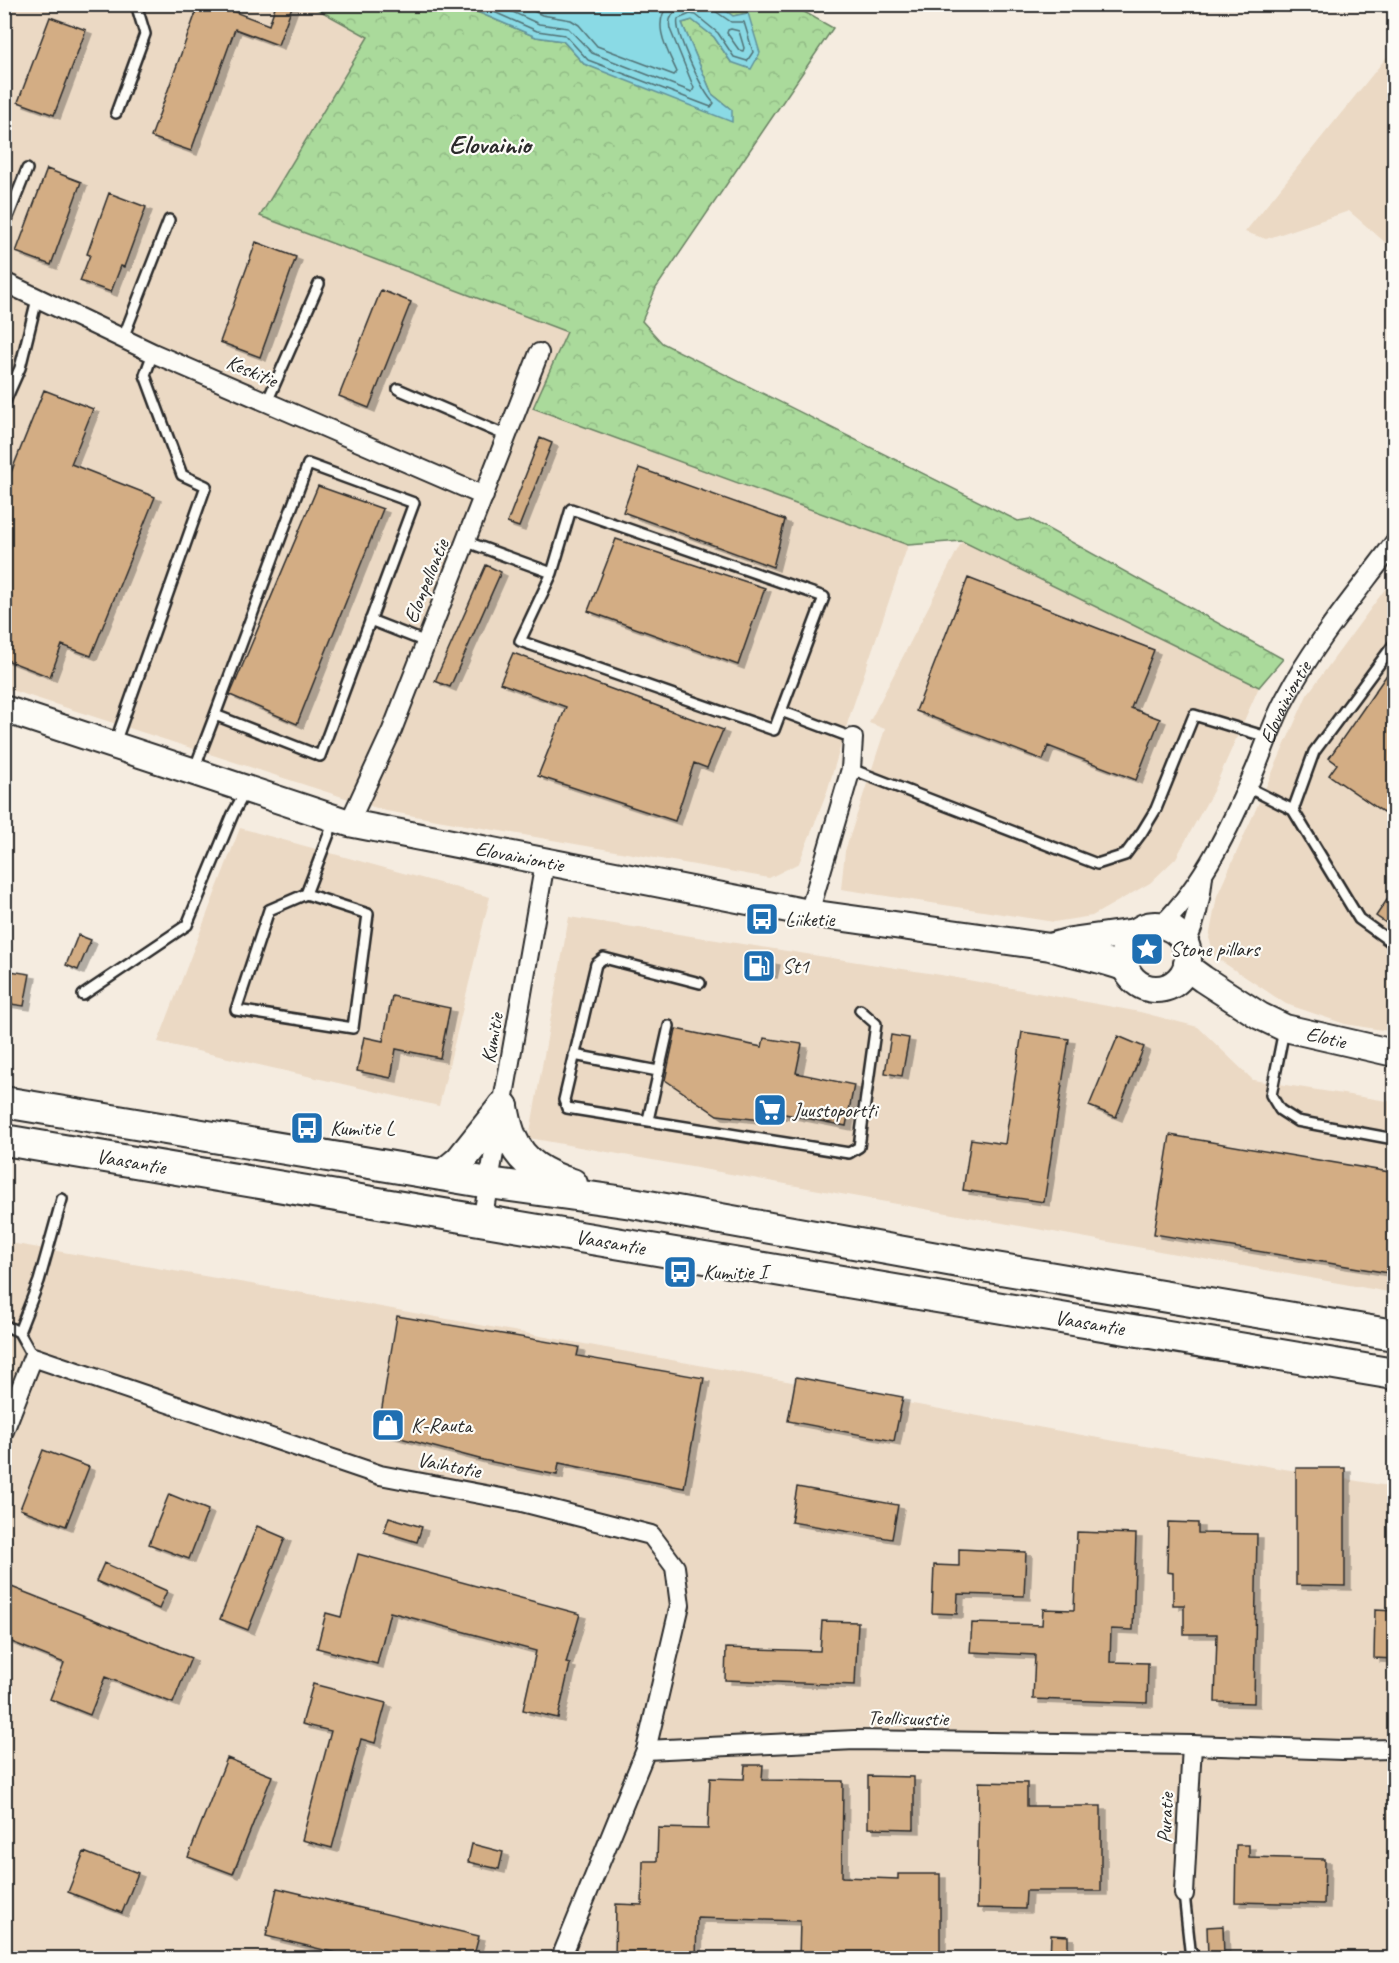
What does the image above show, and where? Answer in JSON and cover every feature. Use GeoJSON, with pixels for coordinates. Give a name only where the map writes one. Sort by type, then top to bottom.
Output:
{"type":"FeatureCollection","features":[{"type":"Feature","properties":{"kind":"highway","name":"Vaasantie"},"geometry":{"type":"LineString","coordinates":[[4,1102],[489,1183],[632,1203],[993,1268],[1395,1335]]}},
{"type":"Feature","properties":{"kind":"highway"},"geometry":{"type":"LineString","coordinates":[[443,1175],[460,1161],[502,1107]]}},
{"type":"Feature","properties":{"kind":"highway"},"geometry":{"type":"LineString","coordinates":[[502,1107],[512,1140],[523,1157],[539,1170],[568,1183],[632,1203]]}},
{"type":"Feature","properties":{"kind":"highway","name":"Vaasantie"},"geometry":{"type":"LineString","coordinates":[[4,1140],[1395,1374]]}},
{"type":"Feature","properties":{"kind":"main road","name":"Elovainiontie"},"geometry":{"type":"LineString","coordinates":[[4,709],[342,821],[809,913],[1050,947],[1126,968]]}},
{"type":"Feature","properties":{"kind":"main road"},"geometry":{"type":"LineString","coordinates":[[1148,925],[1162,925],[1176,932],[1187,954],[1180,978],[1168,987],[1158,989],[1143,986],[1131,977],[1124,958],[1125,949],[1135,932],[1148,925]]}},
{"type":"Feature","properties":{"kind":"main road","name":"Elovainiontie"},"geometry":{"type":"LineString","coordinates":[[1050,947],[1071,941],[1135,932]]}},
{"type":"Feature","properties":{"kind":"main road","name":"Elotie"},"geometry":{"type":"LineString","coordinates":[[1187,954],[1192,971],[1260,1016],[1285,1028],[1395,1053]]}},
{"type":"Feature","properties":{"kind":"main road","name":"Elotie"},"geometry":{"type":"LineString","coordinates":[[1168,987],[1217,1005],[1260,1016]]}},
{"type":"Feature","properties":{"kind":"street","name":"Keskitie"},"geometry":{"type":"LineString","coordinates":[[4,282],[153,353],[484,496]]}},
{"type":"Feature","properties":{"kind":"street","name":"Elonpellontie"},"geometry":{"type":"LineString","coordinates":[[342,821],[392,730],[539,353]]}},
{"type":"Feature","properties":{"kind":"street","name":"Elovainiontie"},"geometry":{"type":"LineString","coordinates":[[1162,925],[1180,908],[1190,890],[1203,876],[1247,787],[1285,699],[1302,670],[1395,543]]}},
{"type":"Feature","properties":{"kind":"street"},"geometry":{"type":"LineString","coordinates":[[809,913],[851,769],[853,738]]}},
{"type":"Feature","properties":{"kind":"street","name":"Kumitie"},"geometry":{"type":"LineString","coordinates":[[482,1221],[545,862]]}},
{"type":"Feature","properties":{"kind":"street","name":"Elovainiontie"},"geometry":{"type":"LineString","coordinates":[[1187,954],[1202,899],[1203,876]]}},
{"type":"Feature","properties":{"kind":"street"},"geometry":{"type":"LineString","coordinates":[[4,1431],[33,1357]]}},
{"type":"Feature","properties":{"kind":"street","name":"Vaihtotie"},"geometry":{"type":"LineString","coordinates":[[33,1357],[380,1475],[522,1502],[651,1535],[675,1567],[680,1605],[645,1750]]}},
{"type":"Feature","properties":{"kind":"street","name":"Teollisuustie"},"geometry":{"type":"LineString","coordinates":[[645,1750],[855,1740],[1192,1745],[1342,1750],[1395,1749]]}},
{"type":"Feature","properties":{"kind":"street","name":"Puratie"},"geometry":{"type":"LineString","coordinates":[[1184,1894],[1192,1745]]}},
{"type":"Feature","properties":{"kind":"street"},"geometry":{"type":"LineString","coordinates":[[561,1959],[645,1750]]}},
{"type":"Feature","properties":{"kind":"lane"},"geometry":{"type":"LineString","coordinates":[[116,112],[145,33],[136,4]]}},
{"type":"Feature","properties":{"kind":"lane"},"geometry":{"type":"LineString","coordinates":[[4,227],[27,169]]}},
{"type":"Feature","properties":{"kind":"lane"},"geometry":{"type":"LineString","coordinates":[[123,338],[169,220]]}},
{"type":"Feature","properties":{"kind":"lane"},"geometry":{"type":"LineString","coordinates":[[267,402],[319,284]]}},
{"type":"Feature","properties":{"kind":"lane"},"geometry":{"type":"LineString","coordinates":[[4,404],[20,368],[37,299]]}},
{"type":"Feature","properties":{"kind":"lane"},"geometry":{"type":"LineString","coordinates":[[114,745],[206,486],[182,475],[145,375],[153,353]]}},
{"type":"Feature","properties":{"kind":"lane"},"geometry":{"type":"LineString","coordinates":[[398,389],[507,436]]}},
{"type":"Feature","properties":{"kind":"lane"},"geometry":{"type":"LineString","coordinates":[[193,772],[308,464],[414,503],[320,756],[215,715]]}},
{"type":"Feature","properties":{"kind":"lane"},"geometry":{"type":"LineString","coordinates":[[571,509],[824,597],[774,730],[520,642],[552,573],[571,509]]}},
{"type":"Feature","properties":{"kind":"lane"},"geometry":{"type":"LineString","coordinates":[[466,542],[552,573]]}},
{"type":"Feature","properties":{"kind":"lane"},"geometry":{"type":"LineString","coordinates":[[370,620],[426,642]]}},
{"type":"Feature","properties":{"kind":"lane"},"geometry":{"type":"LineString","coordinates":[[1293,810],[1314,752],[1395,644]]}},
{"type":"Feature","properties":{"kind":"lane"},"geometry":{"type":"LineString","coordinates":[[781,711],[853,738]]}},
{"type":"Feature","properties":{"kind":"lane"},"geometry":{"type":"LineString","coordinates":[[851,769],[1097,864],[1125,855],[1142,831],[1156,809],[1194,715],[1267,737]]}},
{"type":"Feature","properties":{"kind":"lane"},"geometry":{"type":"LineString","coordinates":[[1247,787],[1293,810],[1359,918],[1395,944]]}},
{"type":"Feature","properties":{"kind":"lane"},"geometry":{"type":"LineString","coordinates":[[83,995],[186,926],[233,814],[246,790]]}},
{"type":"Feature","properties":{"kind":"lane"},"geometry":{"type":"LineString","coordinates":[[306,894],[368,914],[353,1028],[236,1010],[269,910],[306,894],[342,821]]}},
{"type":"Feature","properties":{"kind":"lane"},"geometry":{"type":"LineString","coordinates":[[700,983],[604,958],[596,964],[564,1100],[567,1108],[849,1153],[860,1147],[876,1024],[860,1010]]}},
{"type":"Feature","properties":{"kind":"lane"},"geometry":{"type":"LineString","coordinates":[[648,1120],[669,1026]]}},
{"type":"Feature","properties":{"kind":"lane"},"geometry":{"type":"LineString","coordinates":[[1285,1028],[1271,1095],[1280,1110],[1297,1121],[1395,1139]]}},
{"type":"Feature","properties":{"kind":"lane"},"geometry":{"type":"LineString","coordinates":[[574,1054],[658,1071]]}},
{"type":"Feature","properties":{"kind":"lane"},"geometry":{"type":"LineString","coordinates":[[19,1332],[39,1281],[62,1199]]}},
{"type":"Feature","properties":{"kind":"lane"},"geometry":{"type":"LineString","coordinates":[[4,1325],[19,1332],[33,1357]]}},
{"type":"Feature","properties":{"kind":"lane"},"geometry":{"type":"LineString","coordinates":[[1184,1894],[1190,1949],[1195,1959]]}},
{"type":"Feature","properties":{"kind":"shaded area"},"geometry":{"type":"Polygon","coordinates":[[[5,5],[310,5],[368,37],[260,216],[567,332],[533,408],[908,545],[849,718],[826,795],[799,863],[769,878],[386,811],[5,688],[5,5]]]}},
{"type":"Feature","properties":{"kind":"shaded area"},"geometry":{"type":"Polygon","coordinates":[[[1394,48],[1394,250],[1349,211],[1266,239],[1245,232],[1394,48]]]}},
{"type":"Feature","properties":{"kind":"shaded area"},"geometry":{"type":"Polygon","coordinates":[[[962,541],[1259,687],[1213,791],[1176,858],[1150,883],[1092,916],[1054,922],[841,889],[845,851],[885,729],[869,723],[962,541]]]}},
{"type":"Feature","properties":{"kind":"shaded area"},"geometry":{"type":"Polygon","coordinates":[[[1394,577],[1394,1032],[1345,1024],[1286,1004],[1215,957],[1209,938],[1217,896],[1307,695],[1394,577]]]}},
{"type":"Feature","properties":{"kind":"shaded area"},"geometry":{"type":"Polygon","coordinates":[[[240,828],[490,897],[439,1106],[158,1042],[240,828]]]}},
{"type":"Feature","properties":{"kind":"shaded area"},"geometry":{"type":"Polygon","coordinates":[[[569,917],[941,975],[1140,1012],[1198,1027],[1253,1080],[1394,1102],[1394,1293],[529,1138],[569,917]]]}},
{"type":"Feature","properties":{"kind":"shaded area"},"geometry":{"type":"Polygon","coordinates":[[[4,1242],[321,1296],[1115,1441],[1394,1487],[1394,1958],[5,1958],[4,1242]]]}},
{"type":"Feature","properties":{"kind":"green space"},"geometry":{"type":"Polygon","coordinates":[[[310,5],[461,5],[536,37],[563,41],[584,64],[732,110],[712,94],[682,23],[692,20],[714,37],[731,62],[748,13],[733,16],[718,5],[792,5],[833,28],[656,288],[642,321],[662,343],[1018,521],[1030,519],[1283,659],[1259,687],[962,541],[908,545],[533,408],[567,332],[260,216],[368,37],[310,5]]]}},
{"type":"Feature","properties":{"kind":"water"},"geometry":{"type":"Polygon","coordinates":[[[461,5],[718,5],[733,16],[748,13],[760,53],[751,69],[731,62],[714,37],[692,20],[682,23],[712,94],[732,110],[732,122],[584,64],[563,41],[536,37],[461,5]]]}},
{"type":"Feature","properties":{"kind":"building"},"geometry":{"type":"Polygon","coordinates":[[[199,4],[214,4],[269,25],[276,4],[293,4],[278,45],[235,29],[191,151],[151,137],[199,4]]]}},
{"type":"Feature","properties":{"kind":"building"},"geometry":{"type":"Polygon","coordinates":[[[50,17],[86,30],[54,115],[18,102],[50,17]]]}},
{"type":"Feature","properties":{"kind":"building"},"geometry":{"type":"Polygon","coordinates":[[[47,169],[81,182],[51,265],[16,252],[47,169]]]}},
{"type":"Feature","properties":{"kind":"building"},"geometry":{"type":"Polygon","coordinates":[[[109,193],[146,207],[124,267],[121,266],[111,292],[80,281],[90,255],[87,254],[109,193]]]}},
{"type":"Feature","properties":{"kind":"building"},"geometry":{"type":"Polygon","coordinates":[[[256,242],[296,257],[260,357],[220,342],[256,242]]]}},
{"type":"Feature","properties":{"kind":"building"},"geometry":{"type":"Polygon","coordinates":[[[381,290],[411,302],[369,408],[339,396],[381,290]]]}},
{"type":"Feature","properties":{"kind":"building"},"geometry":{"type":"Polygon","coordinates":[[[44,390],[93,409],[71,464],[155,497],[91,656],[62,645],[50,677],[4,659],[4,490],[44,390]]]}},
{"type":"Feature","properties":{"kind":"building"},"geometry":{"type":"Polygon","coordinates":[[[540,438],[552,443],[519,527],[507,523],[540,438]]]}},
{"type":"Feature","properties":{"kind":"building"},"geometry":{"type":"Polygon","coordinates":[[[639,468],[785,520],[773,567],[623,512],[639,468]]]}},
{"type":"Feature","properties":{"kind":"building"},"geometry":{"type":"Polygon","coordinates":[[[318,486],[383,509],[297,724],[230,695],[318,486]]]}},
{"type":"Feature","properties":{"kind":"building"},"geometry":{"type":"Polygon","coordinates":[[[616,539],[765,588],[738,665],[588,611],[616,539]]]}},
{"type":"Feature","properties":{"kind":"building"},"geometry":{"type":"Polygon","coordinates":[[[486,565],[501,572],[450,687],[435,681],[486,565]]]}},
{"type":"Feature","properties":{"kind":"building"},"geometry":{"type":"Polygon","coordinates":[[[968,578],[1154,650],[1131,708],[1160,719],[1136,780],[1048,746],[1043,760],[916,711],[968,578]]]}},
{"type":"Feature","properties":{"kind":"building"},"geometry":{"type":"Polygon","coordinates":[[[513,653],[723,730],[707,768],[694,763],[675,821],[538,776],[566,707],[500,683],[513,653]]]}},
{"type":"Feature","properties":{"kind":"building"},"geometry":{"type":"Polygon","coordinates":[[[1395,663],[1395,820],[1329,775],[1337,764],[1329,758],[1395,663]]]}},
{"type":"Feature","properties":{"kind":"building"},"geometry":{"type":"Polygon","coordinates":[[[1395,888],[1395,929],[1376,916],[1395,888]]]}},
{"type":"Feature","properties":{"kind":"building"},"geometry":{"type":"Polygon","coordinates":[[[78,935],[91,940],[78,970],[66,965],[78,935]]]}},
{"type":"Feature","properties":{"kind":"building"},"geometry":{"type":"Polygon","coordinates":[[[751,957],[774,961],[771,974],[748,969],[751,957]]]}},
{"type":"Feature","properties":{"kind":"building"},"geometry":{"type":"Polygon","coordinates":[[[4,970],[30,974],[24,1006],[4,1003],[4,970]]]}},
{"type":"Feature","properties":{"kind":"building"},"geometry":{"type":"Polygon","coordinates":[[[392,996],[450,1008],[440,1058],[396,1049],[391,1078],[357,1071],[364,1037],[383,1041],[392,996]]]}},
{"type":"Feature","properties":{"kind":"building"},"geometry":{"type":"Polygon","coordinates":[[[676,1029],[762,1047],[764,1038],[802,1044],[796,1073],[854,1085],[846,1126],[785,1114],[762,1120],[717,1115],[665,1080],[676,1029]]]}},
{"type":"Feature","properties":{"kind":"building"},"geometry":{"type":"Polygon","coordinates":[[[1022,1032],[1069,1039],[1044,1202],[963,1190],[971,1139],[1005,1144],[1022,1032]]]}},
{"type":"Feature","properties":{"kind":"building"},"geometry":{"type":"Polygon","coordinates":[[[891,1035],[909,1038],[902,1076],[885,1073],[891,1035]]]}},
{"type":"Feature","properties":{"kind":"building"},"geometry":{"type":"Polygon","coordinates":[[[1118,1036],[1144,1047],[1116,1117],[1089,1106],[1118,1036]]]}},
{"type":"Feature","properties":{"kind":"building"},"geometry":{"type":"Polygon","coordinates":[[[1170,1135],[1395,1173],[1395,1274],[1154,1234],[1170,1135]]]}},
{"type":"Feature","properties":{"kind":"building"},"geometry":{"type":"Polygon","coordinates":[[[397,1316],[579,1347],[577,1356],[704,1378],[684,1488],[559,1463],[557,1475],[483,1460],[378,1432],[397,1316]]]}},
{"type":"Feature","properties":{"kind":"building"},"geometry":{"type":"Polygon","coordinates":[[[796,1377],[903,1397],[894,1441],[788,1421],[796,1377]]]}},
{"type":"Feature","properties":{"kind":"building"},"geometry":{"type":"Polygon","coordinates":[[[43,1450],[89,1467],[66,1526],[20,1509],[43,1450]]]}},
{"type":"Feature","properties":{"kind":"building"},"geometry":{"type":"Polygon","coordinates":[[[1296,1468],[1345,1468],[1345,1586],[1296,1585],[1296,1468]]]}},
{"type":"Feature","properties":{"kind":"building"},"geometry":{"type":"Polygon","coordinates":[[[797,1487],[898,1505],[892,1539],[791,1522],[797,1487]]]}},
{"type":"Feature","properties":{"kind":"building"},"geometry":{"type":"Polygon","coordinates":[[[169,1494],[208,1510],[189,1559],[149,1544],[169,1494]]]}},
{"type":"Feature","properties":{"kind":"building"},"geometry":{"type":"Polygon","coordinates":[[[389,1517],[422,1527],[417,1542],[384,1532],[389,1517]]]}},
{"type":"Feature","properties":{"kind":"building"},"geometry":{"type":"Polygon","coordinates":[[[1168,1522],[1198,1523],[1198,1533],[1257,1534],[1254,1703],[1215,1702],[1217,1634],[1184,1634],[1184,1605],[1173,1605],[1173,1573],[1167,1572],[1168,1522]]]}},
{"type":"Feature","properties":{"kind":"building"},"geometry":{"type":"Polygon","coordinates":[[[257,1526],[285,1538],[248,1630],[220,1619],[257,1526]]]}},
{"type":"Feature","properties":{"kind":"building"},"geometry":{"type":"Polygon","coordinates":[[[1077,1532],[1136,1534],[1133,1630],[1111,1629],[1110,1662],[1148,1663],[1147,1703],[1033,1699],[1035,1655],[970,1652],[972,1623],[1042,1625],[1043,1609],[1074,1610],[1077,1532]]]}},
{"type":"Feature","properties":{"kind":"building"},"geometry":{"type":"Polygon","coordinates":[[[959,1549],[1026,1552],[1024,1596],[958,1594],[957,1614],[932,1613],[934,1565],[959,1566],[959,1549]]]}},
{"type":"Feature","properties":{"kind":"building"},"geometry":{"type":"Polygon","coordinates":[[[358,1554],[580,1614],[566,1663],[570,1664],[558,1718],[523,1710],[536,1651],[390,1612],[377,1664],[317,1648],[326,1613],[341,1617],[358,1554]]]}},
{"type":"Feature","properties":{"kind":"building"},"geometry":{"type":"Polygon","coordinates":[[[104,1563],[167,1591],[159,1609],[96,1581],[104,1563]]]}},
{"type":"Feature","properties":{"kind":"building"},"geometry":{"type":"Polygon","coordinates":[[[4,1584],[191,1658],[173,1703],[105,1677],[90,1715],[50,1699],[64,1663],[4,1639],[4,1584]]]}},
{"type":"Feature","properties":{"kind":"building"},"geometry":{"type":"Polygon","coordinates":[[[1375,1610],[1395,1611],[1395,1659],[1374,1658],[1375,1610]]]}},
{"type":"Feature","properties":{"kind":"building"},"geometry":{"type":"Polygon","coordinates":[[[822,1621],[858,1622],[855,1685],[725,1680],[726,1648],[820,1651],[822,1621]]]}},
{"type":"Feature","properties":{"kind":"building"},"geometry":{"type":"Polygon","coordinates":[[[313,1684],[386,1703],[375,1743],[361,1739],[332,1848],[302,1840],[331,1731],[302,1724],[313,1684]]]}},
{"type":"Feature","properties":{"kind":"building"},"geometry":{"type":"Polygon","coordinates":[[[227,1758],[272,1776],[233,1874],[188,1857],[227,1758]]]}},
{"type":"Feature","properties":{"kind":"building"},"geometry":{"type":"Polygon","coordinates":[[[745,1765],[763,1765],[762,1780],[843,1781],[842,1877],[898,1879],[898,1874],[940,1874],[940,1959],[799,1959],[800,1921],[697,1918],[696,1959],[615,1959],[616,1904],[642,1905],[643,1861],[657,1861],[658,1828],[708,1829],[710,1778],[744,1779],[745,1765]]]}},
{"type":"Feature","properties":{"kind":"building"},"geometry":{"type":"Polygon","coordinates":[[[868,1776],[914,1777],[914,1829],[868,1828],[868,1776]]]}},
{"type":"Feature","properties":{"kind":"building"},"geometry":{"type":"Polygon","coordinates":[[[979,1782],[1027,1783],[1027,1806],[1101,1806],[1101,1891],[1026,1891],[1025,1909],[977,1908],[979,1782]]]}},
{"type":"Feature","properties":{"kind":"building"},"geometry":{"type":"Polygon","coordinates":[[[472,1844],[503,1852],[499,1869],[468,1862],[472,1844]]]}},
{"type":"Feature","properties":{"kind":"building"},"geometry":{"type":"Polygon","coordinates":[[[1236,1845],[1249,1845],[1249,1857],[1325,1859],[1324,1904],[1235,1902],[1236,1845]]]}},
{"type":"Feature","properties":{"kind":"building"},"geometry":{"type":"Polygon","coordinates":[[[84,1852],[138,1873],[122,1913],[68,1892],[84,1852]]]}},
{"type":"Feature","properties":{"kind":"building"},"geometry":{"type":"Polygon","coordinates":[[[277,1888],[479,1936],[473,1959],[361,1959],[266,1936],[277,1888]]]}},
{"type":"Feature","properties":{"kind":"building"},"geometry":{"type":"Polygon","coordinates":[[[1223,1926],[1224,1955],[1208,1956],[1207,1927],[1223,1926]]]}},
{"type":"Feature","properties":{"kind":"building"},"geometry":{"type":"Polygon","coordinates":[[[1051,1935],[1068,1936],[1068,1959],[1050,1959],[1051,1935]]]}},
{"type":"Feature","properties":{"kind":"place","name":"Liiketie"},"geometry":{"type":"Point","coordinates":[762,919]}},
{"type":"Feature","properties":{"kind":"place","name":"Stone pillars"},"geometry":{"type":"Point","coordinates":[1147,949]}},
{"type":"Feature","properties":{"kind":"place","name":"St1"},"geometry":{"type":"Point","coordinates":[759,966]}},
{"type":"Feature","properties":{"kind":"place","name":"Juustoportti"},"geometry":{"type":"Point","coordinates":[770,1110]}},
{"type":"Feature","properties":{"kind":"place","name":"Kumitie L"},"geometry":{"type":"Point","coordinates":[307,1128]}},
{"type":"Feature","properties":{"kind":"place","name":"Kumitie I"},"geometry":{"type":"Point","coordinates":[680,1272]}},
{"type":"Feature","properties":{"kind":"place","name":"K-Rauta"},"geometry":{"type":"Point","coordinates":[388,1425]}},
{"type":"Feature","properties":{"kind":"district","name":"Elovainio"},"geometry":{"type":"Point","coordinates":[490,144]}}]}
